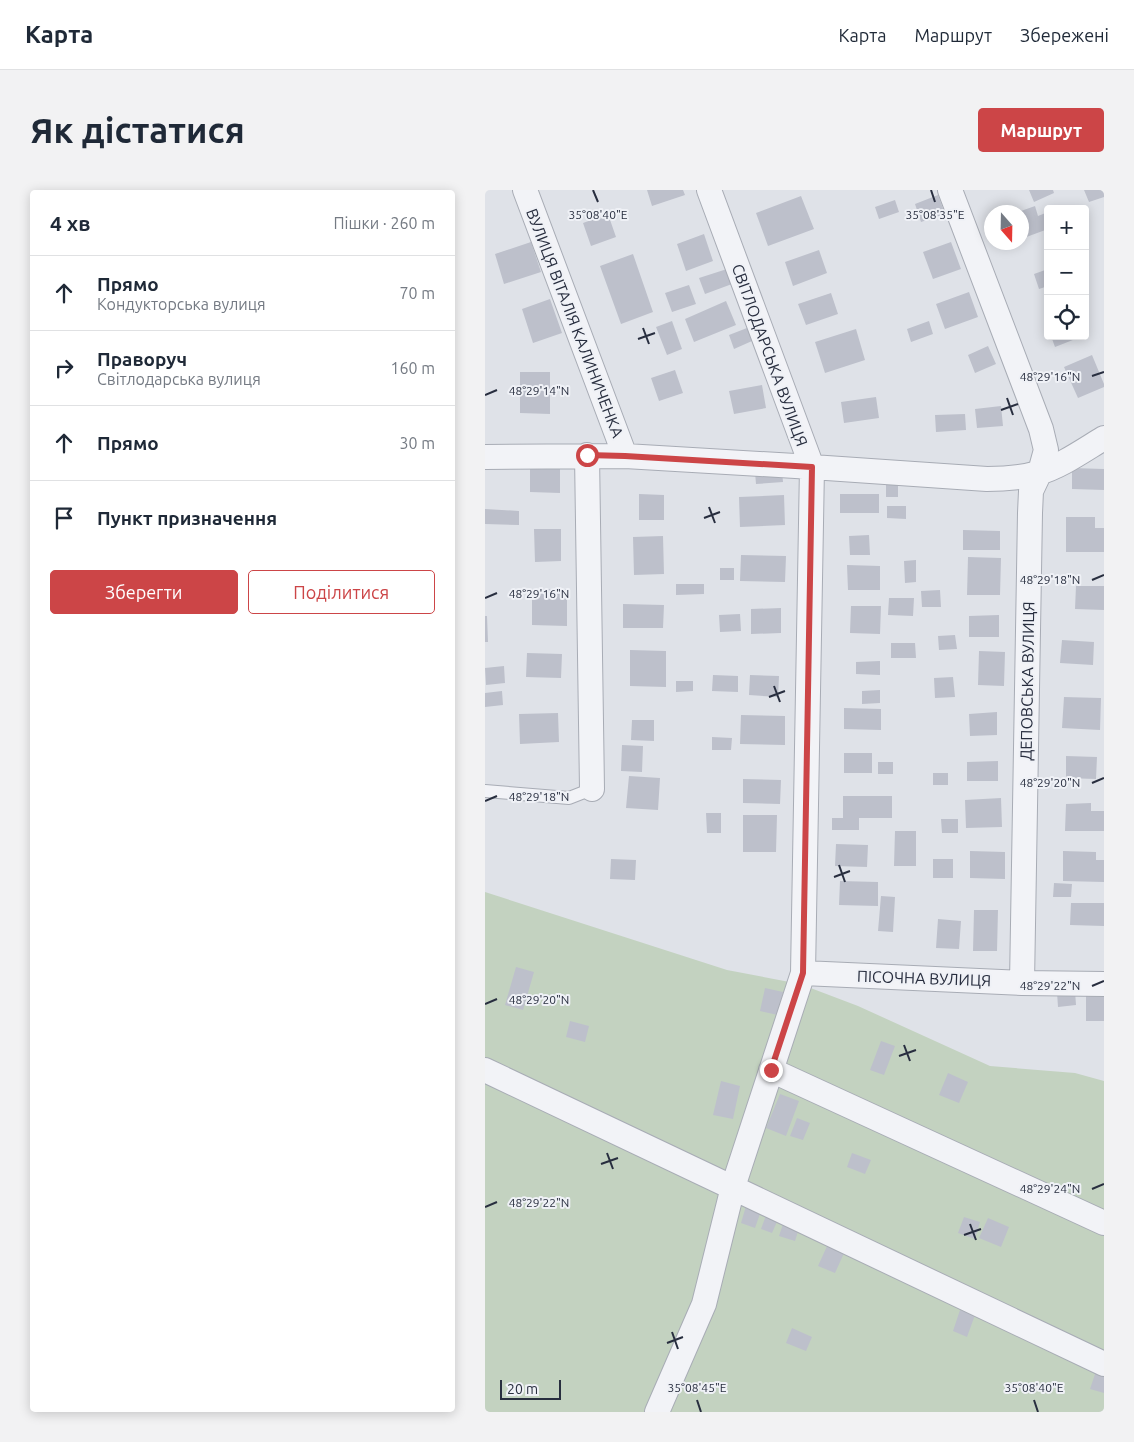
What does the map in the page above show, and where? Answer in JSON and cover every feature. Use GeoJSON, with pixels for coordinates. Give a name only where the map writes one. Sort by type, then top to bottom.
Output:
{"type":"FeatureCollection","features":[{"type":"Feature","properties":{"kind":"street","name":"ВУЛИЦЯ ВІТАЛІЯ КАЛИНИЧЕНКА"},"geometry":{"type":"LineString","coordinates":[[525,190],[625,456]]}},
{"type":"Feature","properties":{"kind":"street","name":"СВІТЛОДАРСЬКА ВУЛИЦЯ"},"geometry":{"type":"LineString","coordinates":[[657,1412],[704,1304],[733,1187],[803,973],[812,467],[709,190]]}},
{"type":"Feature","properties":{"kind":"street","name":"ДЕПОВСЬКА ВУЛИЦЯ"},"geometry":{"type":"LineString","coordinates":[[950,190],[1041,429],[1046,450],[1040,472],[1031,491],[1030,513],[1022,983]]}},
{"type":"Feature","properties":{"kind":"street"},"geometry":{"type":"LineString","coordinates":[[485,457],[625,456],[987,480],[1013,478],[1040,472],[1064,461],[1104,438]]}},
{"type":"Feature","properties":{"kind":"street"},"geometry":{"type":"LineString","coordinates":[[587,455],[592,790]]}},
{"type":"Feature","properties":{"kind":"street","name":"ПІСОЧНА ВУЛИЦЯ"},"geometry":{"type":"LineString","coordinates":[[803,973],[1022,983],[1104,984]]}},
{"type":"Feature","properties":{"kind":"street"},"geometry":{"type":"LineString","coordinates":[[485,1070],[1104,1364]]}},
{"type":"Feature","properties":{"kind":"street"},"geometry":{"type":"LineString","coordinates":[[771,1070],[1104,1223]]}},
{"type":"Feature","properties":{"kind":"lane"},"geometry":{"type":"LineString","coordinates":[[485,791],[569,798],[592,790]]}},
{"type":"Feature","properties":{"kind":"green space"},"geometry":{"type":"Polygon","coordinates":[[[485,892],[727,970],[800,984],[858,1006],[990,1066],[1075,1073],[1104,1081],[1104,1412],[485,1412],[485,892]]]}},
{"type":"Feature","properties":{"kind":"building"},"geometry":{"type":"Polygon","coordinates":[[[647,190],[683,190],[685,195],[652,206],[647,190]]]}},
{"type":"Feature","properties":{"kind":"building"},"geometry":{"type":"Polygon","coordinates":[[[1029,190],[1053,190],[1054,193],[1034,202],[1029,190]]]}},
{"type":"Feature","properties":{"kind":"building"},"geometry":{"type":"Polygon","coordinates":[[[1084,190],[1104,190],[1104,197],[1089,202],[1084,190]]]}},
{"type":"Feature","properties":{"kind":"building"},"geometry":{"type":"Polygon","coordinates":[[[938,195],[945,214],[921,222],[915,204],[938,195]]]}},
{"type":"Feature","properties":{"kind":"building"},"geometry":{"type":"Polygon","coordinates":[[[801,196],[814,229],[768,246],[756,213],[801,196]]]}},
{"type":"Feature","properties":{"kind":"building"},"geometry":{"type":"Polygon","coordinates":[[[895,200],[899,212],[879,219],[875,207],[895,200]]]}},
{"type":"Feature","properties":{"kind":"building"},"geometry":{"type":"Polygon","coordinates":[[[1035,206],[1038,216],[1044,214],[1044,230],[1029,236],[1029,208],[1035,206]]]}},
{"type":"Feature","properties":{"kind":"building"},"geometry":{"type":"Polygon","coordinates":[[[608,214],[616,237],[591,246],[583,223],[608,214]]]}},
{"type":"Feature","properties":{"kind":"building"},"geometry":{"type":"Polygon","coordinates":[[[704,234],[713,261],[686,271],[677,244],[704,234]]]}},
{"type":"Feature","properties":{"kind":"building"},"geometry":{"type":"Polygon","coordinates":[[[531,242],[541,272],[504,284],[495,254],[531,242]]]}},
{"type":"Feature","properties":{"kind":"building"},"geometry":{"type":"Polygon","coordinates":[[[951,242],[961,269],[933,279],[923,252],[951,242]]]}},
{"type":"Feature","properties":{"kind":"building"},"geometry":{"type":"Polygon","coordinates":[[[819,250],[827,273],[793,286],[785,262],[819,250]]]}},
{"type":"Feature","properties":{"kind":"building"},"geometry":{"type":"Polygon","coordinates":[[[633,254],[653,312],[621,324],[600,266],[633,254]]]}},
{"type":"Feature","properties":{"kind":"building"},"geometry":{"type":"Polygon","coordinates":[[[727,269],[732,284],[705,294],[699,278],[727,269]]]}},
{"type":"Feature","properties":{"kind":"building"},"geometry":{"type":"Polygon","coordinates":[[[1044,270],[1044,287],[1039,289],[1034,274],[1044,270]]]}},
{"type":"Feature","properties":{"kind":"building"},"geometry":{"type":"Polygon","coordinates":[[[689,285],[696,304],[672,312],[665,293],[689,285]]]}},
{"type":"Feature","properties":{"kind":"building"},"geometry":{"type":"Polygon","coordinates":[[[969,292],[978,317],[945,329],[936,304],[969,292]]]}},
{"type":"Feature","properties":{"kind":"building"},"geometry":{"type":"Polygon","coordinates":[[[831,293],[838,314],[806,325],[798,304],[831,293]]]}},
{"type":"Feature","properties":{"kind":"building"},"geometry":{"type":"Polygon","coordinates":[[[550,299],[562,333],[533,343],[522,309],[550,299]]]}},
{"type":"Feature","properties":{"kind":"building"},"geometry":{"type":"Polygon","coordinates":[[[726,301],[736,325],[694,342],[685,319],[726,301]]]}},
{"type":"Feature","properties":{"kind":"building"},"geometry":{"type":"Polygon","coordinates":[[[672,321],[682,349],[667,355],[656,327],[672,321]]]}},
{"type":"Feature","properties":{"kind":"building"},"geometry":{"type":"Polygon","coordinates":[[[929,321],[933,334],[911,342],[907,329],[929,321]]]}},
{"type":"Feature","properties":{"kind":"building"},"geometry":{"type":"Polygon","coordinates":[[[747,328],[752,341],[734,349],[729,335],[747,328]]]}},
{"type":"Feature","properties":{"kind":"building"},"geometry":{"type":"Polygon","coordinates":[[[856,329],[865,360],[825,373],[815,342],[856,329]]]}},
{"type":"Feature","properties":{"kind":"building"},"geometry":{"type":"Polygon","coordinates":[[[1052,340],[1073,340],[1055,347],[1052,340]]]}},
{"type":"Feature","properties":{"kind":"building"},"geometry":{"type":"Polygon","coordinates":[[[988,346],[996,364],[975,373],[968,355],[988,346]]]}},
{"type":"Feature","properties":{"kind":"building"},"geometry":{"type":"Polygon","coordinates":[[[1092,355],[1104,387],[1078,398],[1064,367],[1092,355]]]}},
{"type":"Feature","properties":{"kind":"building"},"geometry":{"type":"Polygon","coordinates":[[[675,370],[683,393],[659,401],[651,378],[675,370]]]}},
{"type":"Feature","properties":{"kind":"building"},"geometry":{"type":"Polygon","coordinates":[[[520,372],[550,372],[550,414],[520,413],[520,372]]]}},
{"type":"Feature","properties":{"kind":"building"},"geometry":{"type":"Polygon","coordinates":[[[762,385],[766,408],[734,414],[729,391],[762,385]]]}},
{"type":"Feature","properties":{"kind":"building"},"geometry":{"type":"Polygon","coordinates":[[[876,397],[879,418],[844,423],[841,402],[876,397]]]}},
{"type":"Feature","properties":{"kind":"building"},"geometry":{"type":"Polygon","coordinates":[[[1001,406],[1003,426],[977,428],[975,409],[1001,406]]]}},
{"type":"Feature","properties":{"kind":"building"},"geometry":{"type":"Polygon","coordinates":[[[965,414],[966,430],[936,432],[935,415],[965,414]]]}},
{"type":"Feature","properties":{"kind":"building"},"geometry":{"type":"Polygon","coordinates":[[[530,468],[560,469],[560,493],[530,492],[530,468]]]}},
{"type":"Feature","properties":{"kind":"building"},"geometry":{"type":"Polygon","coordinates":[[[1072,468],[1104,469],[1104,490],[1072,489],[1072,468]]]}},
{"type":"Feature","properties":{"kind":"building"},"geometry":{"type":"Polygon","coordinates":[[[782,471],[783,482],[756,484],[755,472],[782,471]]]}},
{"type":"Feature","properties":{"kind":"building"},"geometry":{"type":"Polygon","coordinates":[[[886,481],[898,482],[898,497],[886,497],[886,481]]]}},
{"type":"Feature","properties":{"kind":"building"},"geometry":{"type":"Polygon","coordinates":[[[639,494],[664,495],[664,520],[639,520],[639,494]]]}},
{"type":"Feature","properties":{"kind":"building"},"geometry":{"type":"Polygon","coordinates":[[[840,494],[879,494],[879,513],[840,513],[840,494]]]}},
{"type":"Feature","properties":{"kind":"building"},"geometry":{"type":"Polygon","coordinates":[[[784,495],[785,525],[740,527],[739,497],[784,495]]]}},
{"type":"Feature","properties":{"kind":"building"},"geometry":{"type":"Polygon","coordinates":[[[887,506],[906,506],[906,519],[887,518],[887,506]]]}},
{"type":"Feature","properties":{"kind":"building"},"geometry":{"type":"Polygon","coordinates":[[[485,509],[519,511],[519,525],[485,524],[485,509]]]}},
{"type":"Feature","properties":{"kind":"building"},"geometry":{"type":"Polygon","coordinates":[[[1066,517],[1095,517],[1095,528],[1104,528],[1104,552],[1066,552],[1066,517]]]}},
{"type":"Feature","properties":{"kind":"building"},"geometry":{"type":"Polygon","coordinates":[[[534,529],[561,529],[561,561],[535,562],[534,529]]]}},
{"type":"Feature","properties":{"kind":"building"},"geometry":{"type":"Polygon","coordinates":[[[963,530],[1000,531],[1000,550],[963,550],[963,530]]]}},
{"type":"Feature","properties":{"kind":"building"},"geometry":{"type":"Polygon","coordinates":[[[869,535],[870,555],[850,555],[849,536],[869,535]]]}},
{"type":"Feature","properties":{"kind":"building"},"geometry":{"type":"Polygon","coordinates":[[[663,536],[664,574],[634,575],[633,537],[663,536]]]}},
{"type":"Feature","properties":{"kind":"building"},"geometry":{"type":"Polygon","coordinates":[[[741,555],[786,556],[785,582],[740,581],[741,555]]]}},
{"type":"Feature","properties":{"kind":"building"},"geometry":{"type":"Polygon","coordinates":[[[968,557],[1001,558],[1000,595],[967,595],[968,557]]]}},
{"type":"Feature","properties":{"kind":"building"},"geometry":{"type":"Polygon","coordinates":[[[916,560],[916,582],[905,583],[904,561],[916,560]]]}},
{"type":"Feature","properties":{"kind":"building"},"geometry":{"type":"Polygon","coordinates":[[[847,565],[880,566],[880,590],[848,590],[847,565]]]}},
{"type":"Feature","properties":{"kind":"building"},"geometry":{"type":"Polygon","coordinates":[[[720,568],[734,568],[734,580],[720,580],[720,568]]]}},
{"type":"Feature","properties":{"kind":"building"},"geometry":{"type":"Polygon","coordinates":[[[676,584],[704,584],[704,594],[676,595],[676,584]]]}},
{"type":"Feature","properties":{"kind":"building"},"geometry":{"type":"Polygon","coordinates":[[[1076,586],[1104,586],[1104,610],[1075,609],[1076,586]]]}},
{"type":"Feature","properties":{"kind":"building"},"geometry":{"type":"Polygon","coordinates":[[[532,589],[567,589],[567,626],[532,625],[532,589]]]}},
{"type":"Feature","properties":{"kind":"building"},"geometry":{"type":"Polygon","coordinates":[[[940,590],[941,607],[922,607],[921,591],[940,590]]]}},
{"type":"Feature","properties":{"kind":"building"},"geometry":{"type":"Polygon","coordinates":[[[889,598],[914,598],[913,616],[888,615],[889,598]]]}},
{"type":"Feature","properties":{"kind":"building"},"geometry":{"type":"Polygon","coordinates":[[[623,604],[664,605],[663,628],[623,628],[623,604]]]}},
{"type":"Feature","properties":{"kind":"building"},"geometry":{"type":"Polygon","coordinates":[[[851,606],[881,606],[880,634],[850,633],[851,606]]]}},
{"type":"Feature","properties":{"kind":"building"},"geometry":{"type":"Polygon","coordinates":[[[781,608],[781,633],[751,634],[751,609],[781,608]]]}},
{"type":"Feature","properties":{"kind":"building"},"geometry":{"type":"Polygon","coordinates":[[[740,614],[741,631],[720,632],[719,615],[740,614]]]}},
{"type":"Feature","properties":{"kind":"building"},"geometry":{"type":"Polygon","coordinates":[[[999,615],[999,637],[969,637],[969,616],[999,615]]]}},
{"type":"Feature","properties":{"kind":"building"},"geometry":{"type":"Polygon","coordinates":[[[485,616],[487,616],[488,642],[485,642],[485,616]]]}},
{"type":"Feature","properties":{"kind":"building"},"geometry":{"type":"Polygon","coordinates":[[[955,635],[957,649],[939,650],[938,636],[955,635]]]}},
{"type":"Feature","properties":{"kind":"building"},"geometry":{"type":"Polygon","coordinates":[[[1062,640],[1094,642],[1093,665],[1060,663],[1062,640]]]}},
{"type":"Feature","properties":{"kind":"building"},"geometry":{"type":"Polygon","coordinates":[[[891,643],[915,643],[916,658],[891,658],[891,643]]]}},
{"type":"Feature","properties":{"kind":"building"},"geometry":{"type":"Polygon","coordinates":[[[630,650],[666,651],[666,687],[630,686],[630,650]]]}},
{"type":"Feature","properties":{"kind":"building"},"geometry":{"type":"Polygon","coordinates":[[[979,651],[1005,652],[1004,686],[978,685],[979,651]]]}},
{"type":"Feature","properties":{"kind":"building"},"geometry":{"type":"Polygon","coordinates":[[[527,653],[562,654],[561,678],[526,677],[527,653]]]}},
{"type":"Feature","properties":{"kind":"building"},"geometry":{"type":"Polygon","coordinates":[[[880,661],[880,675],[856,674],[856,662],[880,661]]]}},
{"type":"Feature","properties":{"kind":"building"},"geometry":{"type":"Polygon","coordinates":[[[504,666],[505,683],[486,685],[485,668],[504,666]]]}},
{"type":"Feature","properties":{"kind":"building"},"geometry":{"type":"Polygon","coordinates":[[[713,675],[738,676],[738,692],[712,691],[713,675]]]}},
{"type":"Feature","properties":{"kind":"building"},"geometry":{"type":"Polygon","coordinates":[[[750,675],[779,676],[778,697],[749,695],[750,675]]]}},
{"type":"Feature","properties":{"kind":"building"},"geometry":{"type":"Polygon","coordinates":[[[953,677],[955,697],[935,698],[934,678],[953,677]]]}},
{"type":"Feature","properties":{"kind":"building"},"geometry":{"type":"Polygon","coordinates":[[[676,681],[693,681],[693,691],[676,692],[676,681]]]}},
{"type":"Feature","properties":{"kind":"building"},"geometry":{"type":"Polygon","coordinates":[[[880,690],[880,703],[862,704],[862,691],[880,690]]]}},
{"type":"Feature","properties":{"kind":"building"},"geometry":{"type":"Polygon","coordinates":[[[502,691],[503,705],[485,707],[485,693],[502,691]]]}},
{"type":"Feature","properties":{"kind":"building"},"geometry":{"type":"Polygon","coordinates":[[[1064,697],[1101,698],[1100,730],[1062,728],[1064,697]]]}},
{"type":"Feature","properties":{"kind":"building"},"geometry":{"type":"Polygon","coordinates":[[[844,708],[881,709],[881,730],[844,729],[844,708]]]}},
{"type":"Feature","properties":{"kind":"building"},"geometry":{"type":"Polygon","coordinates":[[[997,712],[997,735],[970,736],[969,714],[997,712]]]}},
{"type":"Feature","properties":{"kind":"building"},"geometry":{"type":"Polygon","coordinates":[[[558,713],[559,742],[520,744],[519,714],[558,713]]]}},
{"type":"Feature","properties":{"kind":"building"},"geometry":{"type":"Polygon","coordinates":[[[741,715],[785,716],[785,745],[740,744],[741,715]]]}},
{"type":"Feature","properties":{"kind":"building"},"geometry":{"type":"Polygon","coordinates":[[[632,720],[654,720],[654,741],[631,740],[632,720]]]}},
{"type":"Feature","properties":{"kind":"building"},"geometry":{"type":"Polygon","coordinates":[[[712,737],[732,738],[731,750],[712,750],[712,737]]]}},
{"type":"Feature","properties":{"kind":"building"},"geometry":{"type":"Polygon","coordinates":[[[622,745],[643,746],[642,772],[621,771],[622,745]]]}},
{"type":"Feature","properties":{"kind":"building"},"geometry":{"type":"Polygon","coordinates":[[[844,753],[872,753],[872,773],[844,773],[844,753]]]}},
{"type":"Feature","properties":{"kind":"building"},"geometry":{"type":"Polygon","coordinates":[[[1066,756],[1097,757],[1096,779],[1066,778],[1066,756]]]}},
{"type":"Feature","properties":{"kind":"building"},"geometry":{"type":"Polygon","coordinates":[[[998,761],[998,781],[967,781],[967,762],[998,761]]]}},
{"type":"Feature","properties":{"kind":"building"},"geometry":{"type":"Polygon","coordinates":[[[878,762],[893,762],[893,774],[878,774],[878,762]]]}},
{"type":"Feature","properties":{"kind":"building"},"geometry":{"type":"Polygon","coordinates":[[[933,773],[948,773],[948,785],[933,785],[933,773]]]}},
{"type":"Feature","properties":{"kind":"building"},"geometry":{"type":"Polygon","coordinates":[[[629,776],[660,778],[658,810],[626,808],[629,776]]]}},
{"type":"Feature","properties":{"kind":"building"},"geometry":{"type":"Polygon","coordinates":[[[743,779],[781,780],[780,804],[743,803],[743,779]]]}},
{"type":"Feature","properties":{"kind":"building"},"geometry":{"type":"Polygon","coordinates":[[[843,796],[892,796],[892,818],[859,818],[859,830],[832,830],[832,818],[843,818],[843,796]]]}},
{"type":"Feature","properties":{"kind":"building"},"geometry":{"type":"Polygon","coordinates":[[[1001,798],[1002,827],[966,828],[965,800],[1001,798]]]}},
{"type":"Feature","properties":{"kind":"building"},"geometry":{"type":"Polygon","coordinates":[[[1091,803],[1091,811],[1104,811],[1104,831],[1065,831],[1066,804],[1091,803]]]}},
{"type":"Feature","properties":{"kind":"building"},"geometry":{"type":"Polygon","coordinates":[[[706,813],[721,813],[721,833],[707,833],[706,813]]]}},
{"type":"Feature","properties":{"kind":"building"},"geometry":{"type":"Polygon","coordinates":[[[743,815],[777,815],[776,852],[743,852],[743,815]]]}},
{"type":"Feature","properties":{"kind":"building"},"geometry":{"type":"Polygon","coordinates":[[[941,819],[958,819],[958,833],[942,833],[941,819]]]}},
{"type":"Feature","properties":{"kind":"building"},"geometry":{"type":"Polygon","coordinates":[[[895,831],[916,831],[916,866],[894,866],[895,831]]]}},
{"type":"Feature","properties":{"kind":"building"},"geometry":{"type":"Polygon","coordinates":[[[836,844],[868,845],[867,867],[835,866],[836,844]]]}},
{"type":"Feature","properties":{"kind":"building"},"geometry":{"type":"Polygon","coordinates":[[[970,851],[1005,852],[1005,879],[970,878],[970,851]]]}},
{"type":"Feature","properties":{"kind":"building"},"geometry":{"type":"Polygon","coordinates":[[[1063,851],[1096,852],[1096,860],[1104,860],[1104,882],[1063,881],[1063,851]]]}},
{"type":"Feature","properties":{"kind":"building"},"geometry":{"type":"Polygon","coordinates":[[[611,859],[636,860],[635,880],[610,879],[611,859]]]}},
{"type":"Feature","properties":{"kind":"building"},"geometry":{"type":"Polygon","coordinates":[[[933,859],[953,859],[953,878],[933,878],[933,859]]]}},
{"type":"Feature","properties":{"kind":"building"},"geometry":{"type":"Polygon","coordinates":[[[840,881],[878,882],[878,906],[839,905],[840,881]]]}},
{"type":"Feature","properties":{"kind":"building"},"geometry":{"type":"Polygon","coordinates":[[[1054,883],[1072,884],[1071,897],[1053,897],[1054,883]]]}},
{"type":"Feature","properties":{"kind":"building"},"geometry":{"type":"Polygon","coordinates":[[[881,896],[895,897],[893,932],[878,931],[881,896]]]}},
{"type":"Feature","properties":{"kind":"building"},"geometry":{"type":"Polygon","coordinates":[[[1071,903],[1104,903],[1104,926],[1070,925],[1071,903]]]}},
{"type":"Feature","properties":{"kind":"building"},"geometry":{"type":"Polygon","coordinates":[[[974,910],[998,910],[997,951],[973,951],[974,910]]]}},
{"type":"Feature","properties":{"kind":"building"},"geometry":{"type":"Polygon","coordinates":[[[938,919],[961,921],[959,949],[936,948],[938,919]]]}},
{"type":"Feature","properties":{"kind":"building"},"geometry":{"type":"Polygon","coordinates":[[[516,967],[534,972],[523,1010],[505,1005],[516,967]]]}},
{"type":"Feature","properties":{"kind":"building"},"geometry":{"type":"Polygon","coordinates":[[[765,988],[783,992],[778,1015],[760,1011],[765,988]]]}},
{"type":"Feature","properties":{"kind":"building"},"geometry":{"type":"Polygon","coordinates":[[[1075,991],[1076,1005],[1058,1007],[1057,992],[1075,991]]]}},
{"type":"Feature","properties":{"kind":"building"},"geometry":{"type":"Polygon","coordinates":[[[1086,991],[1104,991],[1104,1021],[1086,1021],[1086,991]]]}},
{"type":"Feature","properties":{"kind":"building"},"geometry":{"type":"Polygon","coordinates":[[[570,1021],[589,1026],[585,1042],[566,1037],[570,1021]]]}},
{"type":"Feature","properties":{"kind":"building"},"geometry":{"type":"Polygon","coordinates":[[[881,1041],[895,1046],[884,1075],[870,1070],[881,1041]]]}},
{"type":"Feature","properties":{"kind":"building"},"geometry":{"type":"Polygon","coordinates":[[[948,1073],[968,1082],[959,1103],[939,1095],[948,1073]]]}},
{"type":"Feature","properties":{"kind":"building"},"geometry":{"type":"Polygon","coordinates":[[[721,1081],[740,1086],[733,1119],[713,1115],[721,1081]]]}},
{"type":"Feature","properties":{"kind":"building"},"geometry":{"type":"Polygon","coordinates":[[[780,1094],[799,1101],[786,1136],[766,1128],[780,1094]]]}},
{"type":"Feature","properties":{"kind":"building"},"geometry":{"type":"Polygon","coordinates":[[[797,1118],[810,1123],[803,1140],[790,1136],[797,1118]]]}},
{"type":"Feature","properties":{"kind":"building"},"geometry":{"type":"Polygon","coordinates":[[[852,1153],[871,1160],[865,1174],[847,1167],[852,1153]]]}},
{"type":"Feature","properties":{"kind":"building"},"geometry":{"type":"Polygon","coordinates":[[[746,1206],[761,1211],[755,1228],[741,1223],[746,1206]]]}},
{"type":"Feature","properties":{"kind":"building"},"geometry":{"type":"Polygon","coordinates":[[[768,1210],[780,1215],[772,1233],[761,1229],[768,1210]]]}},
{"type":"Feature","properties":{"kind":"building"},"geometry":{"type":"Polygon","coordinates":[[[964,1217],[980,1222],[975,1239],[958,1233],[964,1217]]]}},
{"type":"Feature","properties":{"kind":"building"},"geometry":{"type":"Polygon","coordinates":[[[785,1218],[801,1222],[795,1241],[779,1236],[785,1218]]]}},
{"type":"Feature","properties":{"kind":"building"},"geometry":{"type":"Polygon","coordinates":[[[988,1218],[1009,1227],[1001,1247],[979,1238],[988,1218]]]}},
{"type":"Feature","properties":{"kind":"building"},"geometry":{"type":"Polygon","coordinates":[[[828,1244],[845,1251],[835,1273],[818,1266],[828,1244]]]}},
{"type":"Feature","properties":{"kind":"building"},"geometry":{"type":"Polygon","coordinates":[[[960,1310],[975,1315],[967,1337],[953,1331],[960,1310]]]}},
{"type":"Feature","properties":{"kind":"building"},"geometry":{"type":"Polygon","coordinates":[[[792,1328],[812,1337],[806,1351],[786,1343],[792,1328]]]}},
{"type":"Feature","properties":{"kind":"building"},"geometry":{"type":"Polygon","coordinates":[[[1097,1368],[1104,1371],[1104,1393],[1090,1389],[1097,1368]]]}},
{"type":"Feature","properties":{"kind":"route"},"geometry":{"type":"LineString","coordinates":[[587,455],[812,467],[803,973],[771,1070]]}}]}
